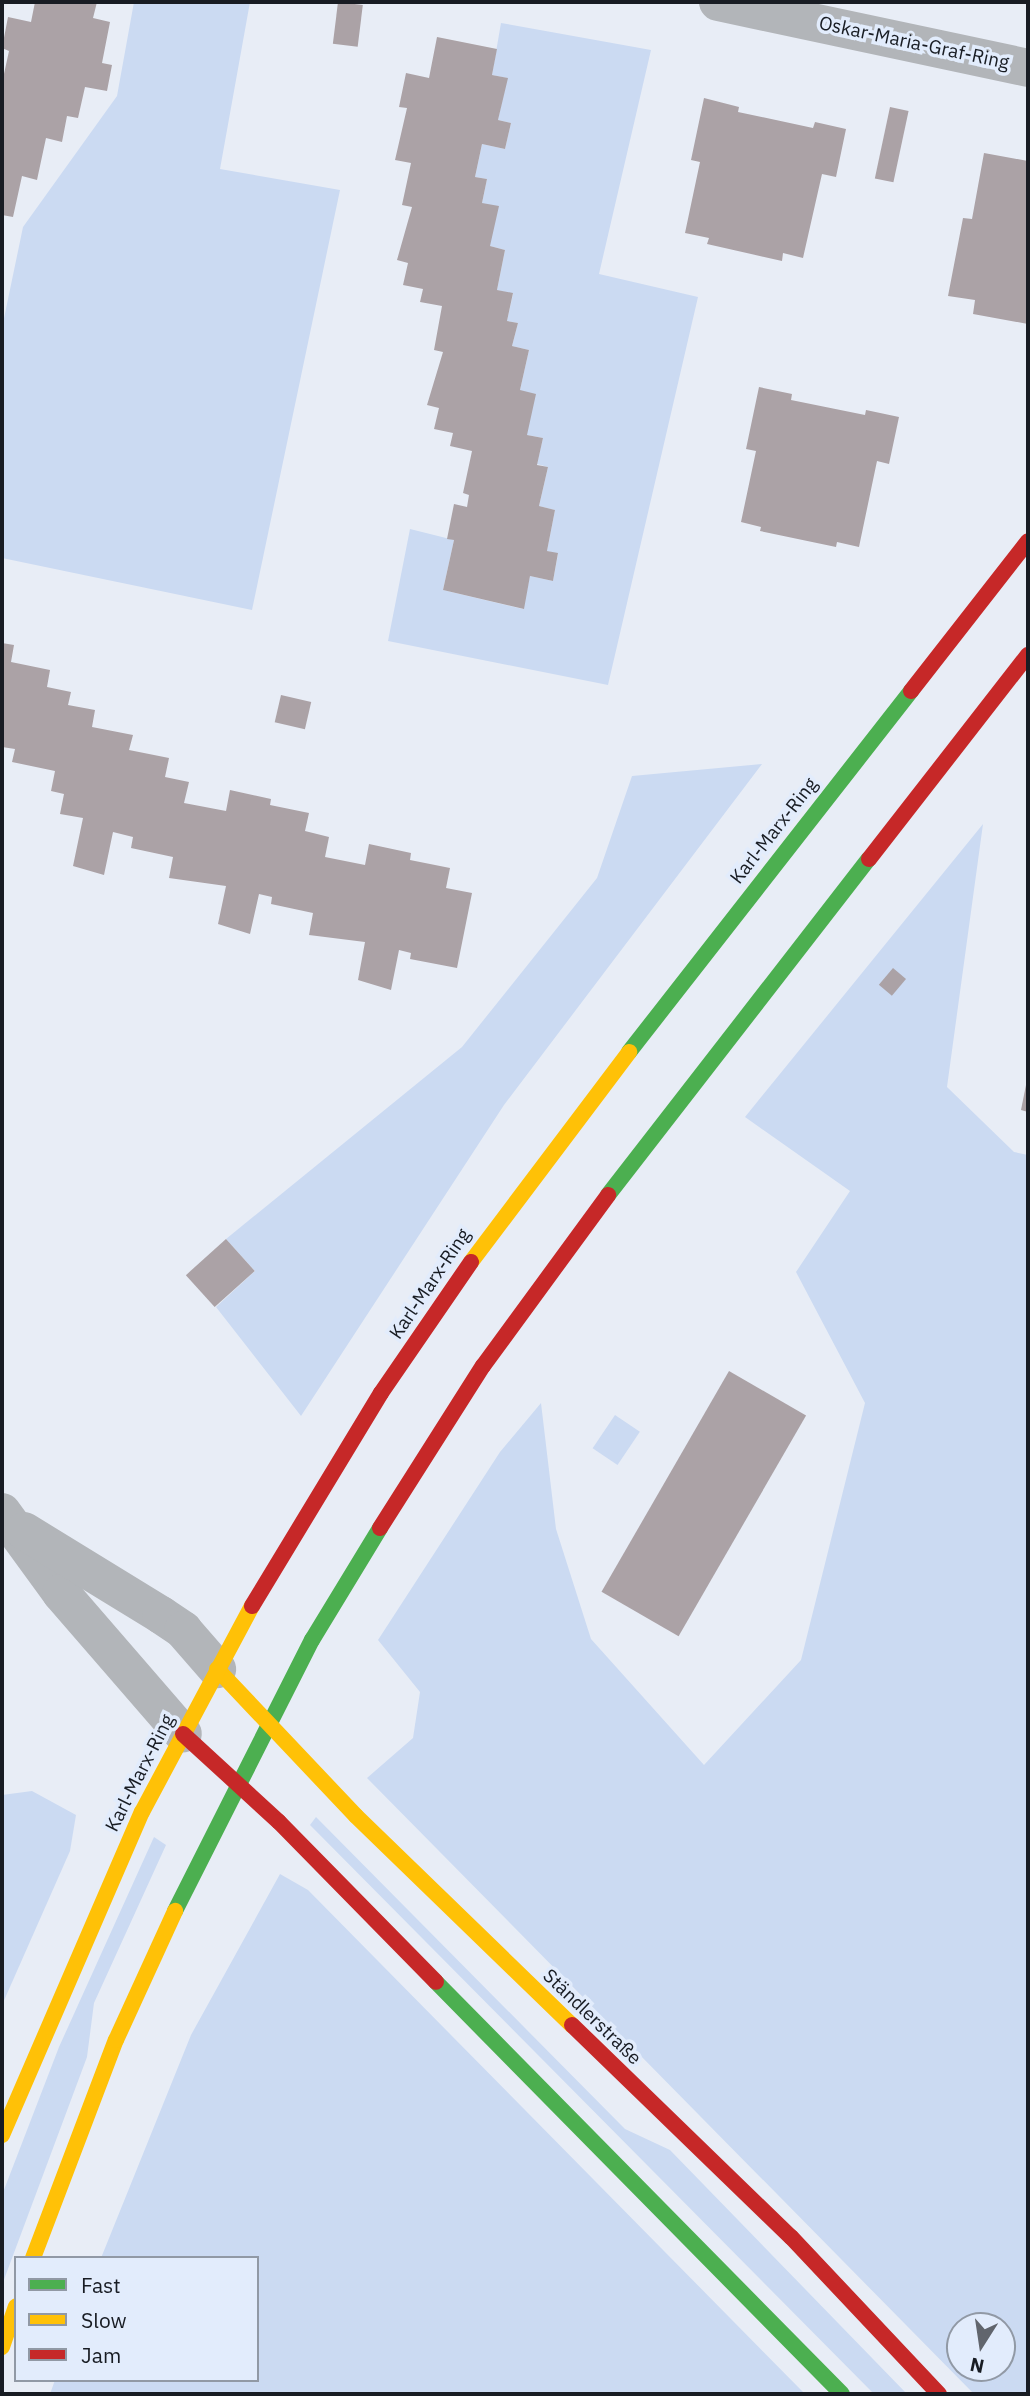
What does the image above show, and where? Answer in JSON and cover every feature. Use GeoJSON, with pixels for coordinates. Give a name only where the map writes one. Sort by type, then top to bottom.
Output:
{"type":"FeatureCollection","features":[{"type":"Feature","properties":{"kind":"main road","name":"Karl-Marx-Ring"},"geometry":{"type":"LineString","coordinates":[[2,2135],[88,1932],[183,1734],[217,1669],[381,1393],[510,1205],[1028,541]]}},
{"type":"Feature","properties":{"kind":"main road"},"geometry":{"type":"LineString","coordinates":[[34,2256],[116,2040],[237,1782],[312,1640],[483,1366],[629,1166],[1028,655]]}},
{"type":"Feature","properties":{"kind":"main road","name":"Ständlerstraße"},"geometry":{"type":"LineString","coordinates":[[217,1669],[356,1816],[791,2237],[939,2394]]}},
{"type":"Feature","properties":{"kind":"main road"},"geometry":{"type":"LineString","coordinates":[[183,1734],[237,1782],[842,2394]]}},
{"type":"Feature","properties":{"kind":"main road"},"geometry":{"type":"LineString","coordinates":[[2,2347],[14,2312]]}},
{"type":"Feature","properties":{"kind":"street","name":"Oskar-Maria-Graf-Ring"},"geometry":{"type":"LineString","coordinates":[[718,2],[1028,68]]}},
{"type":"Feature","properties":{"kind":"street"},"geometry":{"type":"LineString","coordinates":[[6,1518],[183,1630],[217,1669]]}},
{"type":"Feature","properties":{"kind":"street"},"geometry":{"type":"LineString","coordinates":[[6,1518],[61,1592],[183,1734]]}},
{"type":"Feature","properties":{"kind":"shaded area"},"geometry":{"type":"Polygon","coordinates":[[[134,2],[250,2],[220,169],[340,190],[252,610],[2,558],[2,328],[23,227],[117,96],[134,2]]]}},
{"type":"Feature","properties":{"kind":"shaded area"},"geometry":{"type":"Polygon","coordinates":[[[501,23],[651,50],[599,274],[698,297],[608,685],[388,641],[410,529],[454,540],[443,590],[523,609],[530,576],[553,581],[558,554],[547,551],[555,510],[539,506],[548,467],[537,464],[543,438],[527,435],[520,390],[529,350],[512,346],[518,323],[507,321],[513,294],[497,290],[505,250],[490,246],[482,203],[487,179],[475,177],[482,144],[505,149],[511,123],[498,120],[507,78],[492,75],[501,23]]]}},
{"type":"Feature","properties":{"kind":"shaded area"},"geometry":{"type":"Polygon","coordinates":[[[762,764],[504,1105],[301,1416],[216,1307],[255,1271],[226,1239],[462,1047],[597,878],[632,776],[762,764]]]}},
{"type":"Feature","properties":{"kind":"shaded area"},"geometry":{"type":"Polygon","coordinates":[[[983,824],[947,1087],[1014,1152],[1028,1155],[1028,2394],[974,2394],[962,2382],[1016,2382],[1016,2312],[946,2312],[946,2366],[367,1778],[413,1738],[420,1692],[378,1640],[500,1452],[541,1403],[556,1529],[591,1639],[704,1765],[801,1660],[865,1403],[796,1272],[850,1191],[745,1117],[983,824]]]}},
{"type":"Feature","properties":{"kind":"shaded area"},"geometry":{"type":"Polygon","coordinates":[[[615,1415],[640,1432],[618,1465],[593,1448],[615,1415]]]}},
{"type":"Feature","properties":{"kind":"shaded area"},"geometry":{"type":"Polygon","coordinates":[[[32,1791],[76,1815],[70,1851],[2,2005],[2,1795],[32,1791]]]}},
{"type":"Feature","properties":{"kind":"shaded area"},"geometry":{"type":"Polygon","coordinates":[[[316,1817],[625,2129],[670,2150],[907,2394],[874,2394],[310,1825],[316,1817]]]}},
{"type":"Feature","properties":{"kind":"shaded area"},"geometry":{"type":"Polygon","coordinates":[[[154,1837],[166,1845],[94,2003],[87,2057],[2,2285],[2,2195],[59,2047],[154,1837]]]}},
{"type":"Feature","properties":{"kind":"shaded area"},"geometry":{"type":"Polygon","coordinates":[[[280,1874],[308,1890],[805,2394],[50,2394],[54,2382],[259,2382],[259,2256],[102,2256],[191,2035],[280,1874]]]}},
{"type":"Feature","properties":{"kind":"building"},"geometry":{"type":"Polygon","coordinates":[[[35,2],[97,2],[93,18],[110,22],[102,63],[112,65],[107,91],[85,87],[78,118],[67,116],[62,142],[46,138],[37,180],[22,176],[13,217],[2,215],[2,83],[9,51],[2,48],[8,17],[31,22],[35,2]]]}},
{"type":"Feature","properties":{"kind":"building"},"geometry":{"type":"Polygon","coordinates":[[[338,2],[363,5],[358,47],[333,44],[338,2]]]}},
{"type":"Feature","properties":{"kind":"building"},"geometry":{"type":"Polygon","coordinates":[[[437,37],[497,49],[492,75],[508,78],[498,120],[511,123],[505,149],[482,144],[475,177],[487,179],[482,203],[499,206],[490,246],[505,250],[497,290],[513,293],[507,321],[518,323],[512,346],[529,350],[520,390],[536,394],[527,435],[543,438],[537,465],[548,467],[539,506],[555,510],[547,551],[558,553],[553,581],[530,576],[524,609],[443,590],[454,540],[447,539],[454,504],[467,507],[469,495],[463,493],[472,451],[450,446],[453,433],[434,429],[439,408],[427,405],[443,352],[434,350],[442,306],[420,302],[423,289],[403,285],[408,263],[397,260],[412,207],[402,205],[411,163],[395,160],[407,108],[399,107],[406,73],[429,78],[437,37]]]}},
{"type":"Feature","properties":{"kind":"building"},"geometry":{"type":"Polygon","coordinates":[[[704,98],[739,107],[738,112],[813,128],[815,122],[846,129],[836,177],[822,174],[803,258],[783,253],[782,261],[707,244],[709,238],[685,233],[700,162],[691,160],[704,98]]]}},
{"type":"Feature","properties":{"kind":"building"},"geometry":{"type":"Polygon","coordinates":[[[890,107],[909,111],[893,182],[875,178],[890,107]]]}},
{"type":"Feature","properties":{"kind":"building"},"geometry":{"type":"Polygon","coordinates":[[[984,153],[1028,161],[1028,324],[973,314],[975,300],[948,296],[963,218],[972,219],[984,153]]]}},
{"type":"Feature","properties":{"kind":"building"},"geometry":{"type":"Polygon","coordinates":[[[759,387],[792,394],[791,400],[865,415],[866,410],[899,417],[889,464],[877,461],[859,547],[837,542],[836,547],[760,531],[761,527],[741,522],[756,451],[746,449],[759,387]]]}},
{"type":"Feature","properties":{"kind":"building"},"geometry":{"type":"Polygon","coordinates":[[[2,643],[14,645],[11,662],[50,670],[47,687],[71,692],[68,705],[95,710],[92,727],[133,735],[129,750],[169,758],[165,777],[189,782],[184,803],[226,811],[230,790],[271,799],[270,805],[309,813],[305,831],[329,837],[325,857],[365,865],[369,844],[411,853],[410,860],[450,868],[446,888],[472,893],[457,968],[410,959],[411,953],[399,950],[391,990],[358,980],[365,942],[309,935],[313,913],[271,904],[272,897],[259,894],[250,934],[218,924],[226,886],[169,878],[173,857],[131,848],[133,837],[113,832],[104,875],[73,866],[83,818],[60,814],[64,794],[51,791],[55,771],[12,762],[15,749],[2,747],[2,643]]]}},
{"type":"Feature","properties":{"kind":"building"},"geometry":{"type":"Polygon","coordinates":[[[281,695],[311,702],[305,729],[275,722],[281,695]]]}},
{"type":"Feature","properties":{"kind":"building"},"geometry":{"type":"Polygon","coordinates":[[[893,968],[906,979],[892,996],[879,985],[893,968]]]}},
{"type":"Feature","properties":{"kind":"building"},"geometry":{"type":"Polygon","coordinates":[[[1028,1080],[1028,1112],[1021,1110],[1028,1080]]]}},
{"type":"Feature","properties":{"kind":"building"},"geometry":{"type":"Polygon","coordinates":[[[226,1239],[255,1271],[215,1307],[186,1275],[226,1239]]]}},
{"type":"Feature","properties":{"kind":"building"},"geometry":{"type":"Polygon","coordinates":[[[729,1371],[806,1416],[679,1636],[602,1592],[729,1371]]]}},
{"type":"Feature","properties":{"kind":"traffic: fast"},"geometry":{"type":"LineString","coordinates":[[629,1052],[911,691]]}},
{"type":"Feature","properties":{"kind":"traffic: fast"},"geometry":{"type":"LineString","coordinates":[[608,1195],[869,859]]}},
{"type":"Feature","properties":{"kind":"traffic: fast"},"geometry":{"type":"LineString","coordinates":[[175,1911],[312,1640],[380,1528]]}},
{"type":"Feature","properties":{"kind":"traffic: fast"},"geometry":{"type":"LineString","coordinates":[[436,1982],[842,2394]]}},
{"type":"Feature","properties":{"kind":"traffic: slow"},"geometry":{"type":"LineString","coordinates":[[471,1262],[629,1052]]}},
{"type":"Feature","properties":{"kind":"traffic: slow"},"geometry":{"type":"LineString","coordinates":[[2,2135],[142,1812],[252,1606]]}},
{"type":"Feature","properties":{"kind":"traffic: slow"},"geometry":{"type":"LineString","coordinates":[[217,1669],[356,1816],[572,2025]]}},
{"type":"Feature","properties":{"kind":"traffic: slow"},"geometry":{"type":"LineString","coordinates":[[34,2256],[116,2040],[175,1911]]}},
{"type":"Feature","properties":{"kind":"traffic: slow"},"geometry":{"type":"LineString","coordinates":[[2,2347],[14,2312]]}},
{"type":"Feature","properties":{"kind":"traffic: jam"},"geometry":{"type":"LineString","coordinates":[[911,691],[1028,541]]}},
{"type":"Feature","properties":{"kind":"traffic: jam"},"geometry":{"type":"LineString","coordinates":[[869,859],[1028,655]]}},
{"type":"Feature","properties":{"kind":"traffic: jam"},"geometry":{"type":"LineString","coordinates":[[380,1528],[483,1366],[608,1195]]}},
{"type":"Feature","properties":{"kind":"traffic: jam"},"geometry":{"type":"LineString","coordinates":[[252,1606],[381,1393],[471,1262]]}},
{"type":"Feature","properties":{"kind":"traffic: jam"},"geometry":{"type":"LineString","coordinates":[[183,1734],[279,1822],[436,1982]]}},
{"type":"Feature","properties":{"kind":"traffic: jam"},"geometry":{"type":"LineString","coordinates":[[572,2025],[791,2237],[939,2394]]}}]}
